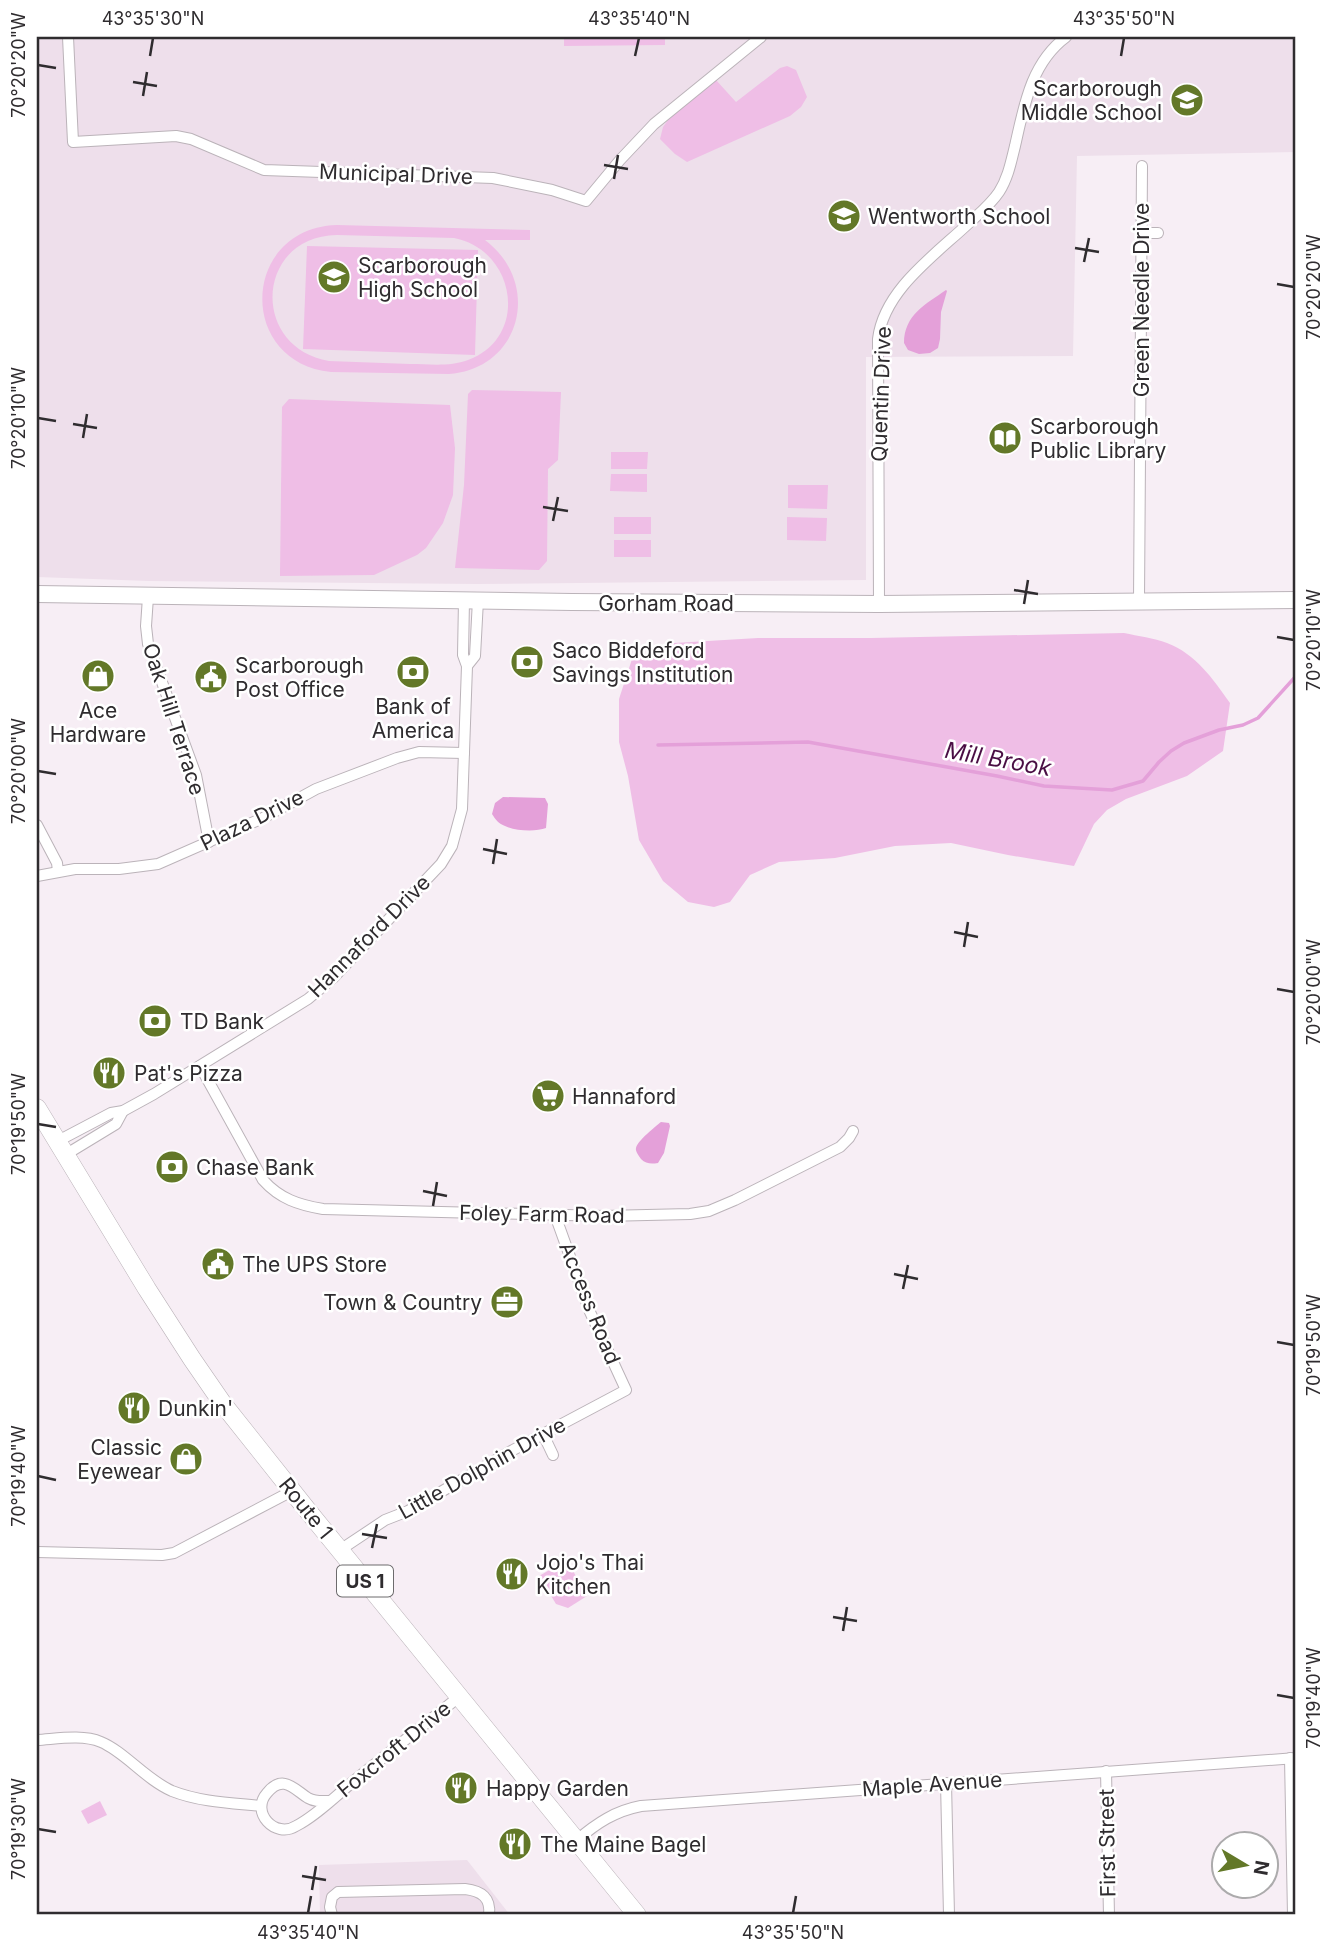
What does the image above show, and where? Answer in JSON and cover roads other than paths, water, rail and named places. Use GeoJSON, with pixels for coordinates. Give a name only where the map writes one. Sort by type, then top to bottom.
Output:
{"type":"FeatureCollection","features":[{"type":"Feature","properties":{"kind":"main road","name":"Gorham Road"},"geometry":{"type":"LineString","coordinates":[[37,594],[585,603],[878,604],[1296,600]]}},
{"type":"Feature","properties":{"kind":"main road","name":"Route 1"},"geometry":{"type":"LineString","coordinates":[[37,1108],[192,1359],[223,1404],[637,1915]]}},
{"type":"Feature","properties":{"kind":"street","name":"Municipal Drive"},"geometry":{"type":"LineString","coordinates":[[68,37],[74,142],[176,135],[264,170],[493,178],[544,188],[586,201],[654,124],[761,37]]}},
{"type":"Feature","properties":{"kind":"street","name":"Quentin Drive"},"geometry":{"type":"LineString","coordinates":[[878,604],[878,339],[882,320],[902,288],[984,210],[999,192],[1011,164],[1032,82],[1048,53],[1064,37]]}},
{"type":"Feature","properties":{"kind":"street","name":"Green Needle Drive"},"geometry":{"type":"LineString","coordinates":[[1139,601],[1142,166]]}},
{"type":"Feature","properties":{"kind":"street"},"geometry":{"type":"LineString","coordinates":[[1141,233],[1158,233]]}},
{"type":"Feature","properties":{"kind":"street","name":"Oak Hill Terrace"},"geometry":{"type":"LineString","coordinates":[[148,597],[148,643],[196,775],[209,842]]}},
{"type":"Feature","properties":{"kind":"street","name":"Hannaford Drive"},"geometry":{"type":"LineString","coordinates":[[61,1148],[111,1113],[123,1111],[200,1066],[292,1010],[322,988],[440,864],[452,846],[462,809],[467,666],[463,655],[471,600]]}},
{"type":"Feature","properties":{"kind":"street","name":"Plaza Drive"},"geometry":{"type":"LineString","coordinates":[[37,876],[58,870],[145,867],[168,860],[271,814],[316,789],[397,758],[419,752],[464,753]]}},
{"type":"Feature","properties":{"kind":"street"},"geometry":{"type":"LineString","coordinates":[[37,825],[58,870]]}},
{"type":"Feature","properties":{"kind":"street","name":"Foley Farm Road"},"geometry":{"type":"LineString","coordinates":[[200,1066],[267,1185],[288,1200],[336,1210],[678,1216],[709,1210],[745,1196],[840,1147],[853,1131]]}},
{"type":"Feature","properties":{"kind":"street","name":"Hannaford Drive"},"geometry":{"type":"LineString","coordinates":[[61,1148],[116,1124],[123,1111]]}},
{"type":"Feature","properties":{"kind":"street","name":"Access Road"},"geometry":{"type":"LineString","coordinates":[[555,1215],[590,1312],[626,1390]]}},
{"type":"Feature","properties":{"kind":"street","name":"Little Dolphin Drive"},"geometry":{"type":"LineString","coordinates":[[340,1549],[385,1520],[408,1511],[626,1390]]}},
{"type":"Feature","properties":{"kind":"street"},"geometry":{"type":"LineString","coordinates":[[543,1434],[553,1455]]}},
{"type":"Feature","properties":{"kind":"street"},"geometry":{"type":"LineString","coordinates":[[37,1552],[174,1553],[292,1491]]}},
{"type":"Feature","properties":{"kind":"street","name":"Foxcroft Drive"},"geometry":{"type":"LineString","coordinates":[[329,1801],[310,1800],[294,1787],[283,1784],[267,1793],[261,1806],[262,1814],[274,1827],[285,1830],[298,1825],[329,1801],[460,1696]]}},
{"type":"Feature","properties":{"kind":"street"},"geometry":{"type":"LineString","coordinates":[[37,1740],[95,1740],[105,1744],[171,1790],[209,1801],[261,1806]]}},
{"type":"Feature","properties":{"kind":"street"},"geometry":{"type":"LineString","coordinates":[[1293,1758],[1293,1915]]}},
{"type":"Feature","properties":{"kind":"street","name":"Maple Avenue"},"geometry":{"type":"LineString","coordinates":[[577,1840],[613,1814],[641,1806],[1293,1758]]}},
{"type":"Feature","properties":{"kind":"street","name":"First Street"},"geometry":{"type":"LineString","coordinates":[[1106,1772],[1109,1915]]}},
{"type":"Feature","properties":{"kind":"street"},"geometry":{"type":"LineString","coordinates":[[946,1783],[949,1915]]}},
{"type":"Feature","properties":{"kind":"street"},"geometry":{"type":"LineString","coordinates":[[332,1915],[332,1897],[338,1892],[465,1889],[481,1892],[486,1896],[489,1915]]}},
{"type":"Feature","properties":{"kind":"waterway","name":"Mill Brook"},"geometry":{"type":"LineString","coordinates":[[658,745],[808,742],[1044,786],[1112,790],[1143,781],[1159,762],[1184,743],[1258,718],[1296,676]]}},
{"type":"Feature","properties":{"kind":"place","name":"Scarborough Middle School"},"geometry":{"type":"Point","coordinates":[1187,100]}},
{"type":"Feature","properties":{"kind":"place","name":"Wentworth School"},"geometry":{"type":"Point","coordinates":[844,216]}},
{"type":"Feature","properties":{"kind":"place","name":"Scarborough High School"},"geometry":{"type":"Point","coordinates":[334,277]}},
{"type":"Feature","properties":{"kind":"place","name":"Scarborough Public Library"},"geometry":{"type":"Point","coordinates":[1005,438]}},
{"type":"Feature","properties":{"kind":"place","name":"Saco Biddeford Savings Institution"},"geometry":{"type":"Point","coordinates":[527,662]}},
{"type":"Feature","properties":{"kind":"place","name":"Bank of America"},"geometry":{"type":"Point","coordinates":[413,672]}},
{"type":"Feature","properties":{"kind":"place","name":"Ace Hardware"},"geometry":{"type":"Point","coordinates":[98,676]}},
{"type":"Feature","properties":{"kind":"place","name":"Scarborough Post Office"},"geometry":{"type":"Point","coordinates":[211,677]}},
{"type":"Feature","properties":{"kind":"place","name":"TD Bank"},"geometry":{"type":"Point","coordinates":[155,1021]}},
{"type":"Feature","properties":{"kind":"place","name":"Pat's Pizza"},"geometry":{"type":"Point","coordinates":[109,1073]}},
{"type":"Feature","properties":{"kind":"place","name":"Hannaford"},"geometry":{"type":"Point","coordinates":[548,1096]}},
{"type":"Feature","properties":{"kind":"place","name":"Chase Bank"},"geometry":{"type":"Point","coordinates":[172,1167]}},
{"type":"Feature","properties":{"kind":"place","name":"The UPS Store"},"geometry":{"type":"Point","coordinates":[218,1264]}},
{"type":"Feature","properties":{"kind":"place","name":"Town & Country"},"geometry":{"type":"Point","coordinates":[507,1302]}},
{"type":"Feature","properties":{"kind":"place","name":"Dunkin'"},"geometry":{"type":"Point","coordinates":[134,1408]}},
{"type":"Feature","properties":{"kind":"place","name":"Classic Eyewear"},"geometry":{"type":"Point","coordinates":[186,1459]}},
{"type":"Feature","properties":{"kind":"place","name":"Jojo's Thai Kitchen"},"geometry":{"type":"Point","coordinates":[512,1574]}},
{"type":"Feature","properties":{"kind":"place","name":"Happy Garden"},"geometry":{"type":"Point","coordinates":[461,1788]}},
{"type":"Feature","properties":{"kind":"place","name":"The Maine Bagel"},"geometry":{"type":"Point","coordinates":[515,1844]}}]}
